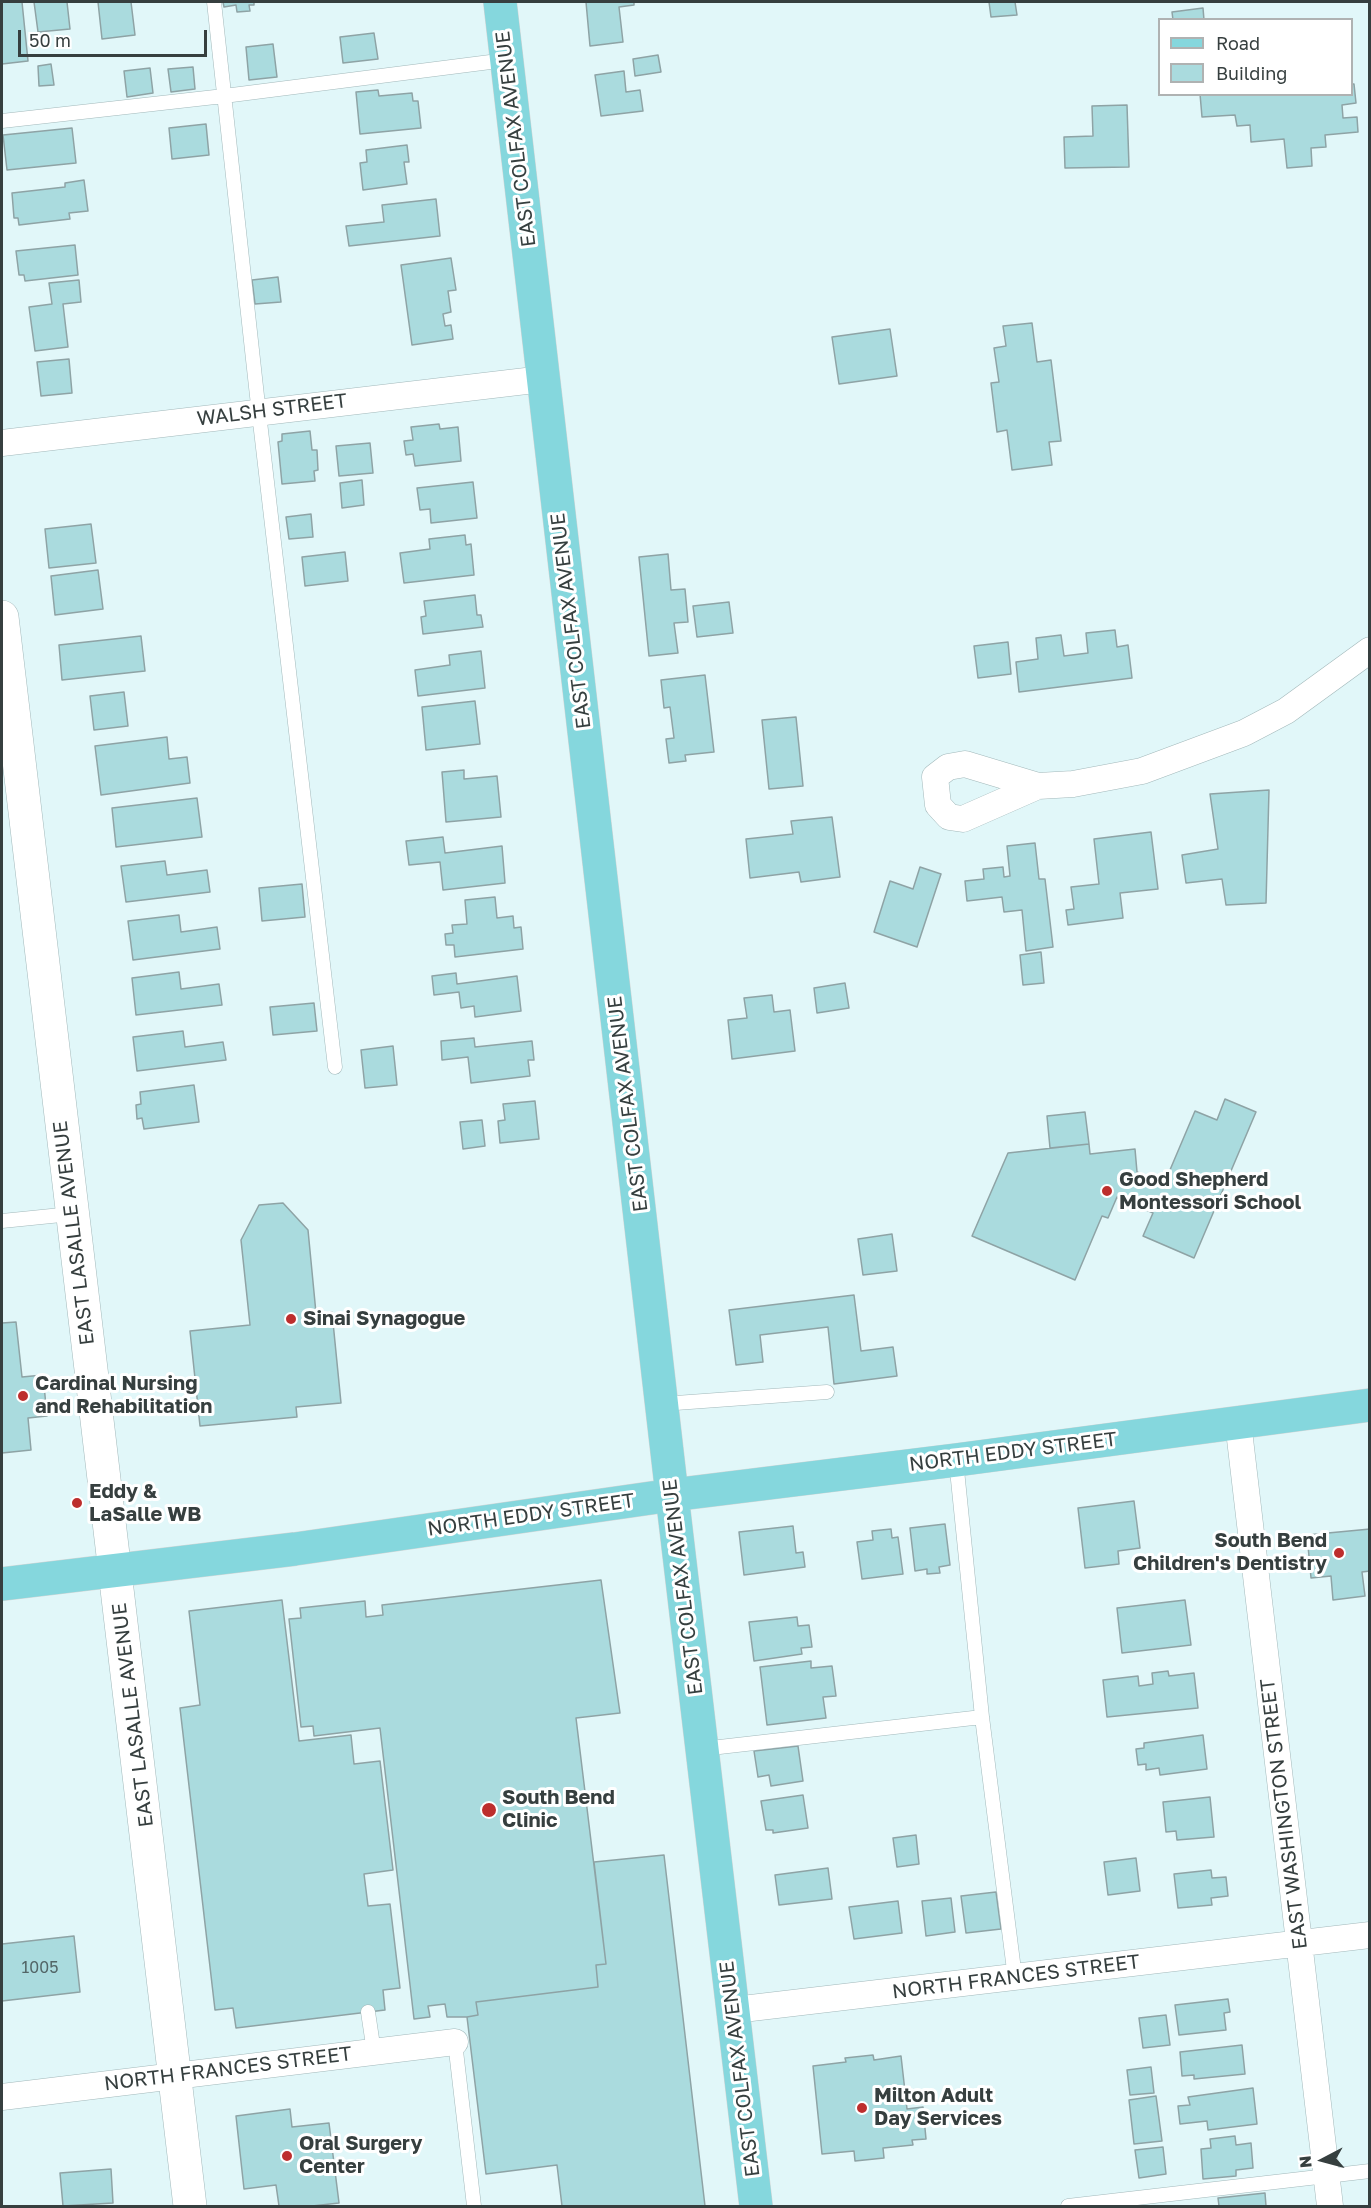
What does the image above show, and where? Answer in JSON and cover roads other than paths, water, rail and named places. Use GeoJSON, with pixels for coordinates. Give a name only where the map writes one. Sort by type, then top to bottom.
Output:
{"type":"FeatureCollection","features":[{"type":"Feature","properties":{"kind":"main road","name":"EAST COLFAX AVENUE"},"geometry":{"type":"LineString","coordinates":[[500,2],[756,2206]]}},
{"type":"Feature","properties":{"kind":"main road","name":"NORTH EDDY STREET"},"geometry":{"type":"LineString","coordinates":[[2,1584],[295,1549],[672,1495],[1370,1405]]}},
{"type":"Feature","properties":{"kind":"street","name":"WALSH STREET"},"geometry":{"type":"LineString","coordinates":[[2,442],[543,379]]}},
{"type":"Feature","properties":{"kind":"street","name":"EAST LASALLE AVENUE"},"geometry":{"type":"LineString","coordinates":[[2,617],[190,2206]]}},
{"type":"Feature","properties":{"kind":"street"},"geometry":{"type":"LineString","coordinates":[[1038,786],[1073,784],[1142,771],[1244,733],[1286,711],[1370,650]]}},
{"type":"Feature","properties":{"kind":"street","name":"EAST WASHINGTON STREET"},"geometry":{"type":"LineString","coordinates":[[1238,1422],[1330,2206]]}},
{"type":"Feature","properties":{"kind":"street","name":"NORTH FRANCES STREET"},"geometry":{"type":"LineString","coordinates":[[734,2010],[1370,1935]]}},
{"type":"Feature","properties":{"kind":"street","name":"NORTH FRANCES STREET"},"geometry":{"type":"LineString","coordinates":[[2,2097],[455,2042]]}},
{"type":"Feature","properties":{"kind":"lane"},"geometry":{"type":"LineString","coordinates":[[214,2],[335,1067]]}},
{"type":"Feature","properties":{"kind":"lane"},"geometry":{"type":"LineString","coordinates":[[2,121],[224,96],[506,60]]}},
{"type":"Feature","properties":{"kind":"lane"},"geometry":{"type":"LineString","coordinates":[[2,1221],[71,1214]]}},
{"type":"Feature","properties":{"kind":"lane"},"geometry":{"type":"LineString","coordinates":[[662,1404],[827,1392]]}},
{"type":"Feature","properties":{"kind":"lane"},"geometry":{"type":"LineString","coordinates":[[956,1460],[982,1718],[1015,1978]]}},
{"type":"Feature","properties":{"kind":"lane"},"geometry":{"type":"LineString","coordinates":[[702,1749],[982,1718]]}},
{"type":"Feature","properties":{"kind":"lane"},"geometry":{"type":"LineString","coordinates":[[368,2013],[374,2052]]}},
{"type":"Feature","properties":{"kind":"lane"},"geometry":{"type":"LineString","coordinates":[[455,2042],[474,2206]]}},
{"type":"Feature","properties":{"kind":"lane"},"geometry":{"type":"LineString","coordinates":[[1068,2206],[1370,2171]]}},
{"type":"Feature","properties":{"kind":"place","name":"Good Shepherd Montessori School"},"geometry":{"type":"Point","coordinates":[1107,1191]}},
{"type":"Feature","properties":{"kind":"place","name":"Sinai Synagogue"},"geometry":{"type":"Point","coordinates":[291,1319]}},
{"type":"Feature","properties":{"kind":"place","name":"Cardinal Nursing and Rehabilitation"},"geometry":{"type":"Point","coordinates":[23,1396]}},
{"type":"Feature","properties":{"kind":"place","name":"Eddy & LaSalle WB"},"geometry":{"type":"Point","coordinates":[77,1503]}},
{"type":"Feature","properties":{"kind":"place","name":"South Bend Children's Dentistry"},"geometry":{"type":"Point","coordinates":[1339,1553]}},
{"type":"Feature","properties":{"kind":"place","name":"South Bend Clinic"},"geometry":{"type":"Point","coordinates":[489,1810]}},
{"type":"Feature","properties":{"kind":"place","name":"Milton Adult Day Services"},"geometry":{"type":"Point","coordinates":[862,2108]}},
{"type":"Feature","properties":{"kind":"place","name":"Oral Surgery Center"},"geometry":{"type":"Point","coordinates":[287,2156]}}]}
